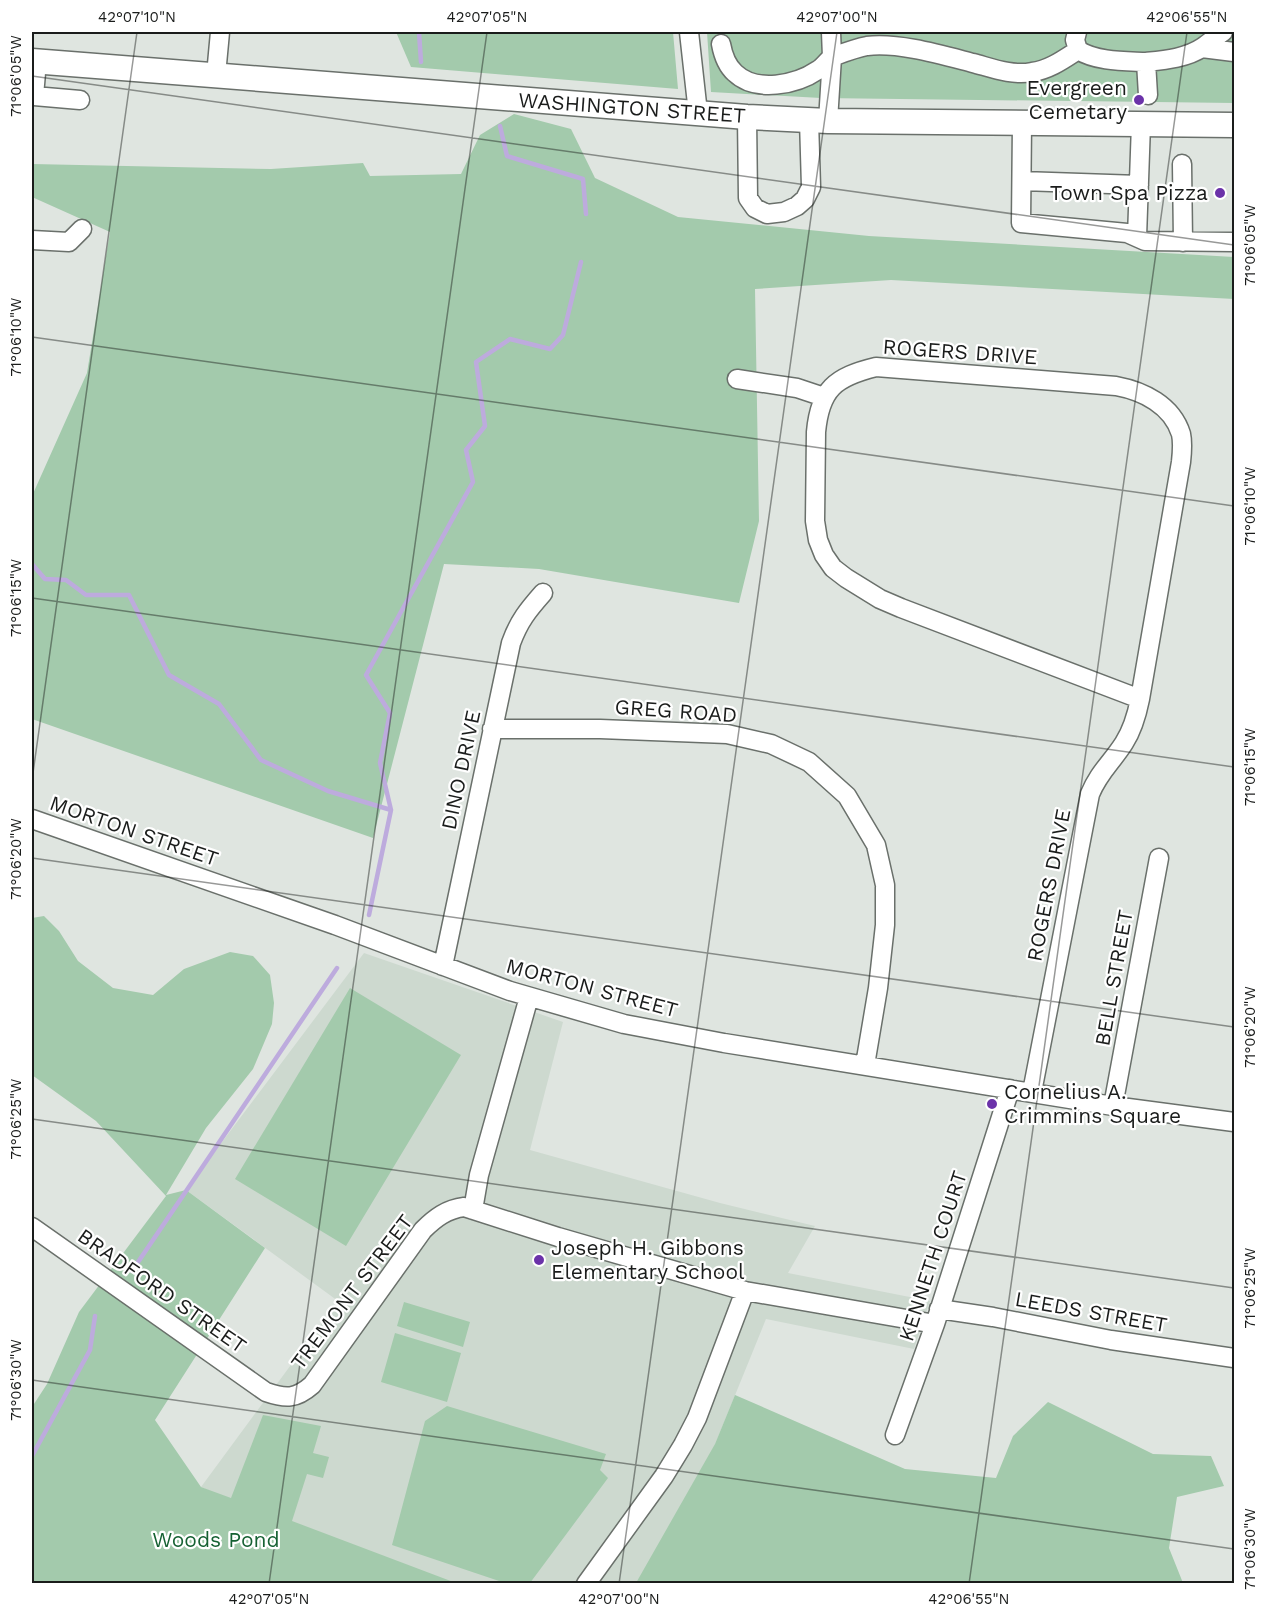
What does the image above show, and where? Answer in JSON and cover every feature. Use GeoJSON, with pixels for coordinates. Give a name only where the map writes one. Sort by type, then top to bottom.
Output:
{"type":"FeatureCollection","features":[{"type":"Feature","properties":{"kind":"main road","name":"WASHINGTON STREET"},"geometry":{"type":"LineString","coordinates":[[34,61],[747,117],[819,120],[1234,125]]}},
{"type":"Feature","properties":{"kind":"street"},"geometry":{"type":"LineString","coordinates":[[216,75],[220,32]]}},
{"type":"Feature","properties":{"kind":"street"},"geometry":{"type":"LineString","coordinates":[[689,32],[698,113]]}},
{"type":"Feature","properties":{"kind":"street"},"geometry":{"type":"LineString","coordinates":[[747,117],[748,198],[755,208],[767,213],[784,212],[797,206],[805,199],[811,187],[819,120],[832,57],[831,32]]}},
{"type":"Feature","properties":{"kind":"street"},"geometry":{"type":"LineString","coordinates":[[1077,32],[1075,40],[1078,50],[1085,55],[1146,62],[1175,58],[1202,48],[1223,32]]}},
{"type":"Feature","properties":{"kind":"street"},"geometry":{"type":"LineString","coordinates":[[1228,32],[1228,41],[1234,51]]}},
{"type":"Feature","properties":{"kind":"street"},"geometry":{"type":"LineString","coordinates":[[721,44],[726,63],[743,79],[774,85],[791,82],[819,70],[832,57],[867,46],[926,51],[1003,71],[1022,73],[1047,68],[1078,50]]}},
{"type":"Feature","properties":{"kind":"street"},"geometry":{"type":"LineString","coordinates":[[1202,48],[1234,51]]}},
{"type":"Feature","properties":{"kind":"street"},"geometry":{"type":"LineString","coordinates":[[34,61],[33,96],[80,100]]}},
{"type":"Feature","properties":{"kind":"street"},"geometry":{"type":"LineString","coordinates":[[1146,62],[1148,95]]}},
{"type":"Feature","properties":{"kind":"street"},"geometry":{"type":"LineString","coordinates":[[1022,123],[1021,223],[1127,233],[1145,241],[1234,242]]}},
{"type":"Feature","properties":{"kind":"street"},"geometry":{"type":"LineString","coordinates":[[1137,237],[1141,124]]}},
{"type":"Feature","properties":{"kind":"street"},"geometry":{"type":"LineString","coordinates":[[1182,164],[1183,242]]}},
{"type":"Feature","properties":{"kind":"street"},"geometry":{"type":"LineString","coordinates":[[1022,181],[1139,185]]}},
{"type":"Feature","properties":{"kind":"street"},"geometry":{"type":"LineString","coordinates":[[32,240],[69,242],[82,229]]}},
{"type":"Feature","properties":{"kind":"street","name":"ROGERS DRIVE"},"geometry":{"type":"LineString","coordinates":[[824,397],[830,389],[851,374],[876,368],[1127,388],[1150,396],[1168,412],[1182,436],[1182,448],[1136,717],[1123,744],[1095,782],[1090,794],[1032,1092]]}},
{"type":"Feature","properties":{"kind":"street"},"geometry":{"type":"LineString","coordinates":[[737,380],[797,388],[824,397],[819,408],[816,432],[815,521],[818,540],[824,555],[846,578],[891,603],[1140,699]]}},
{"type":"Feature","properties":{"kind":"street","name":"DINO DRIVE"},"geometry":{"type":"LineString","coordinates":[[443,966],[511,643],[524,614],[543,593]]}},
{"type":"Feature","properties":{"kind":"street","name":"GREG ROAD"},"geometry":{"type":"LineString","coordinates":[[492,729],[600,729],[728,734],[771,744],[809,762],[847,796],[876,845],[885,885],[885,925],[878,988],[865,1065]]}},
{"type":"Feature","properties":{"kind":"street","name":"MORTON STREET"},"geometry":{"type":"LineString","coordinates":[[32,819],[325,921],[529,997],[624,1024],[1113,1106],[1234,1122]]}},
{"type":"Feature","properties":{"kind":"street","name":"BELL STREET"},"geometry":{"type":"LineString","coordinates":[[1113,1106],[1159,858]]}},
{"type":"Feature","properties":{"kind":"street"},"geometry":{"type":"LineString","coordinates":[[473,1210],[478,1176],[529,997]]}},
{"type":"Feature","properties":{"kind":"street","name":"KENNETH COURT"},"geometry":{"type":"LineString","coordinates":[[895,1435],[937,1317],[1010,1089]]}},
{"type":"Feature","properties":{"kind":"street","name":"TREMONT STREET"},"geometry":{"type":"LineString","coordinates":[[266,1392],[290,1397],[298,1395],[312,1385],[423,1230],[449,1211],[464,1207],[473,1210]]}},
{"type":"Feature","properties":{"kind":"street","name":"LEEDS STREET"},"geometry":{"type":"LineString","coordinates":[[473,1210],[745,1291],[937,1317],[993,1317],[1111,1340],[1234,1358]]}},
{"type":"Feature","properties":{"kind":"street","name":"BRADFORD STREET"},"geometry":{"type":"LineString","coordinates":[[32,1227],[266,1392]]}},
{"type":"Feature","properties":{"kind":"street"},"geometry":{"type":"LineString","coordinates":[[586,1584],[664,1476],[683,1445],[697,1418],[745,1291]]}},
{"type":"Feature","properties":{"kind":"shaded area","name":"Joseph H. Gibbons Elementary School"},"geometry":{"type":"Polygon","coordinates":[[[364,953],[563,1022],[530,1150],[720,1203],[815,1226],[788,1273],[930,1301],[914,1349],[766,1319],[681,1528],[813,1583],[421,1583],[201,1487],[338,1301],[186,1190],[364,953]]]}},
{"type":"Feature","properties":{"kind":"green space"},"geometry":{"type":"Polygon","coordinates":[[[396,32],[673,32],[678,89],[411,67],[396,32]]]}},
{"type":"Feature","properties":{"kind":"green space"},"geometry":{"type":"Polygon","coordinates":[[[707,32],[1234,32],[1234,103],[821,98],[711,92],[707,32]]]}},
{"type":"Feature","properties":{"kind":"green space"},"geometry":{"type":"Polygon","coordinates":[[[514,114],[571,129],[595,178],[678,217],[869,236],[1234,257],[1234,299],[891,280],[755,289],[759,521],[739,603],[539,569],[444,564],[373,838],[32,719],[32,496],[87,373],[110,232],[32,197],[32,164],[271,169],[363,163],[370,176],[461,174],[480,135],[514,114]]]}},
{"type":"Feature","properties":{"kind":"green space","name":"Woods Pond"},"geometry":{"type":"Polygon","coordinates":[[[44,916],[59,931],[78,961],[113,988],[153,995],[184,969],[230,952],[253,956],[270,975],[274,1003],[272,1024],[253,1069],[206,1128],[166,1195],[186,1190],[265,1248],[155,1420],[201,1487],[231,1498],[263,1415],[321,1426],[313,1453],[329,1457],[323,1478],[307,1474],[292,1521],[456,1583],[32,1583],[32,1407],[47,1384],[79,1312],[166,1196],[96,1121],[32,1075],[32,918],[44,916]]]}},
{"type":"Feature","properties":{"kind":"green space"},"geometry":{"type":"Polygon","coordinates":[[[350,988],[461,1055],[346,1246],[235,1179],[350,988]]]}},
{"type":"Feature","properties":{"kind":"green space"},"geometry":{"type":"Polygon","coordinates":[[[404,1302],[470,1322],[463,1347],[397,1326],[404,1302]]]}},
{"type":"Feature","properties":{"kind":"green space"},"geometry":{"type":"Polygon","coordinates":[[[395,1333],[461,1353],[447,1402],[381,1382],[395,1333]]]}},
{"type":"Feature","properties":{"kind":"green space"},"geometry":{"type":"Polygon","coordinates":[[[735,1395],[905,1469],[996,1478],[1013,1436],[1048,1402],[1153,1454],[1211,1456],[1224,1486],[1177,1497],[1169,1548],[1183,1583],[636,1583],[715,1444],[735,1395]]]}},
{"type":"Feature","properties":{"kind":"green space"},"geometry":{"type":"Polygon","coordinates":[[[447,1406],[606,1454],[600,1470],[608,1478],[530,1583],[505,1583],[392,1545],[425,1421],[447,1406]]]}},
{"type":"Feature","properties":{"kind":"waterway"},"geometry":{"type":"LineString","coordinates":[[419,32],[421,62]]}},
{"type":"Feature","properties":{"kind":"waterway"},"geometry":{"type":"LineString","coordinates":[[500,126],[507,156],[583,179],[586,214]]}},
{"type":"Feature","properties":{"kind":"waterway"},"geometry":{"type":"LineString","coordinates":[[369,915],[391,810],[380,763],[390,713],[366,675],[473,482],[466,450],[485,426],[476,362],[510,339],[550,349],[563,335],[581,262]]}},
{"type":"Feature","properties":{"kind":"waterway"},"geometry":{"type":"LineString","coordinates":[[32,564],[45,579],[66,580],[86,595],[129,595],[169,675],[219,704],[261,760],[328,791],[391,810]]}},
{"type":"Feature","properties":{"kind":"waterway"},"geometry":{"type":"LineString","coordinates":[[132,1271],[337,968]]}},
{"type":"Feature","properties":{"kind":"waterway"},"geometry":{"type":"LineString","coordinates":[[32,1456],[90,1350],[95,1316]]}},
{"type":"Feature","properties":{"kind":"place","name":"Evergreen Cemetary"},"geometry":{"type":"Point","coordinates":[1139,100]}},
{"type":"Feature","properties":{"kind":"place","name":"Town Spa Pizza"},"geometry":{"type":"Point","coordinates":[1220,193]}},
{"type":"Feature","properties":{"kind":"place","name":"Cornelius A. Crimmins Square"},"geometry":{"type":"Point","coordinates":[992,1104]}},
{"type":"Feature","properties":{"kind":"place","name":"Joseph H. Gibbons Elementary School"},"geometry":{"type":"Point","coordinates":[539,1260]}}]}
